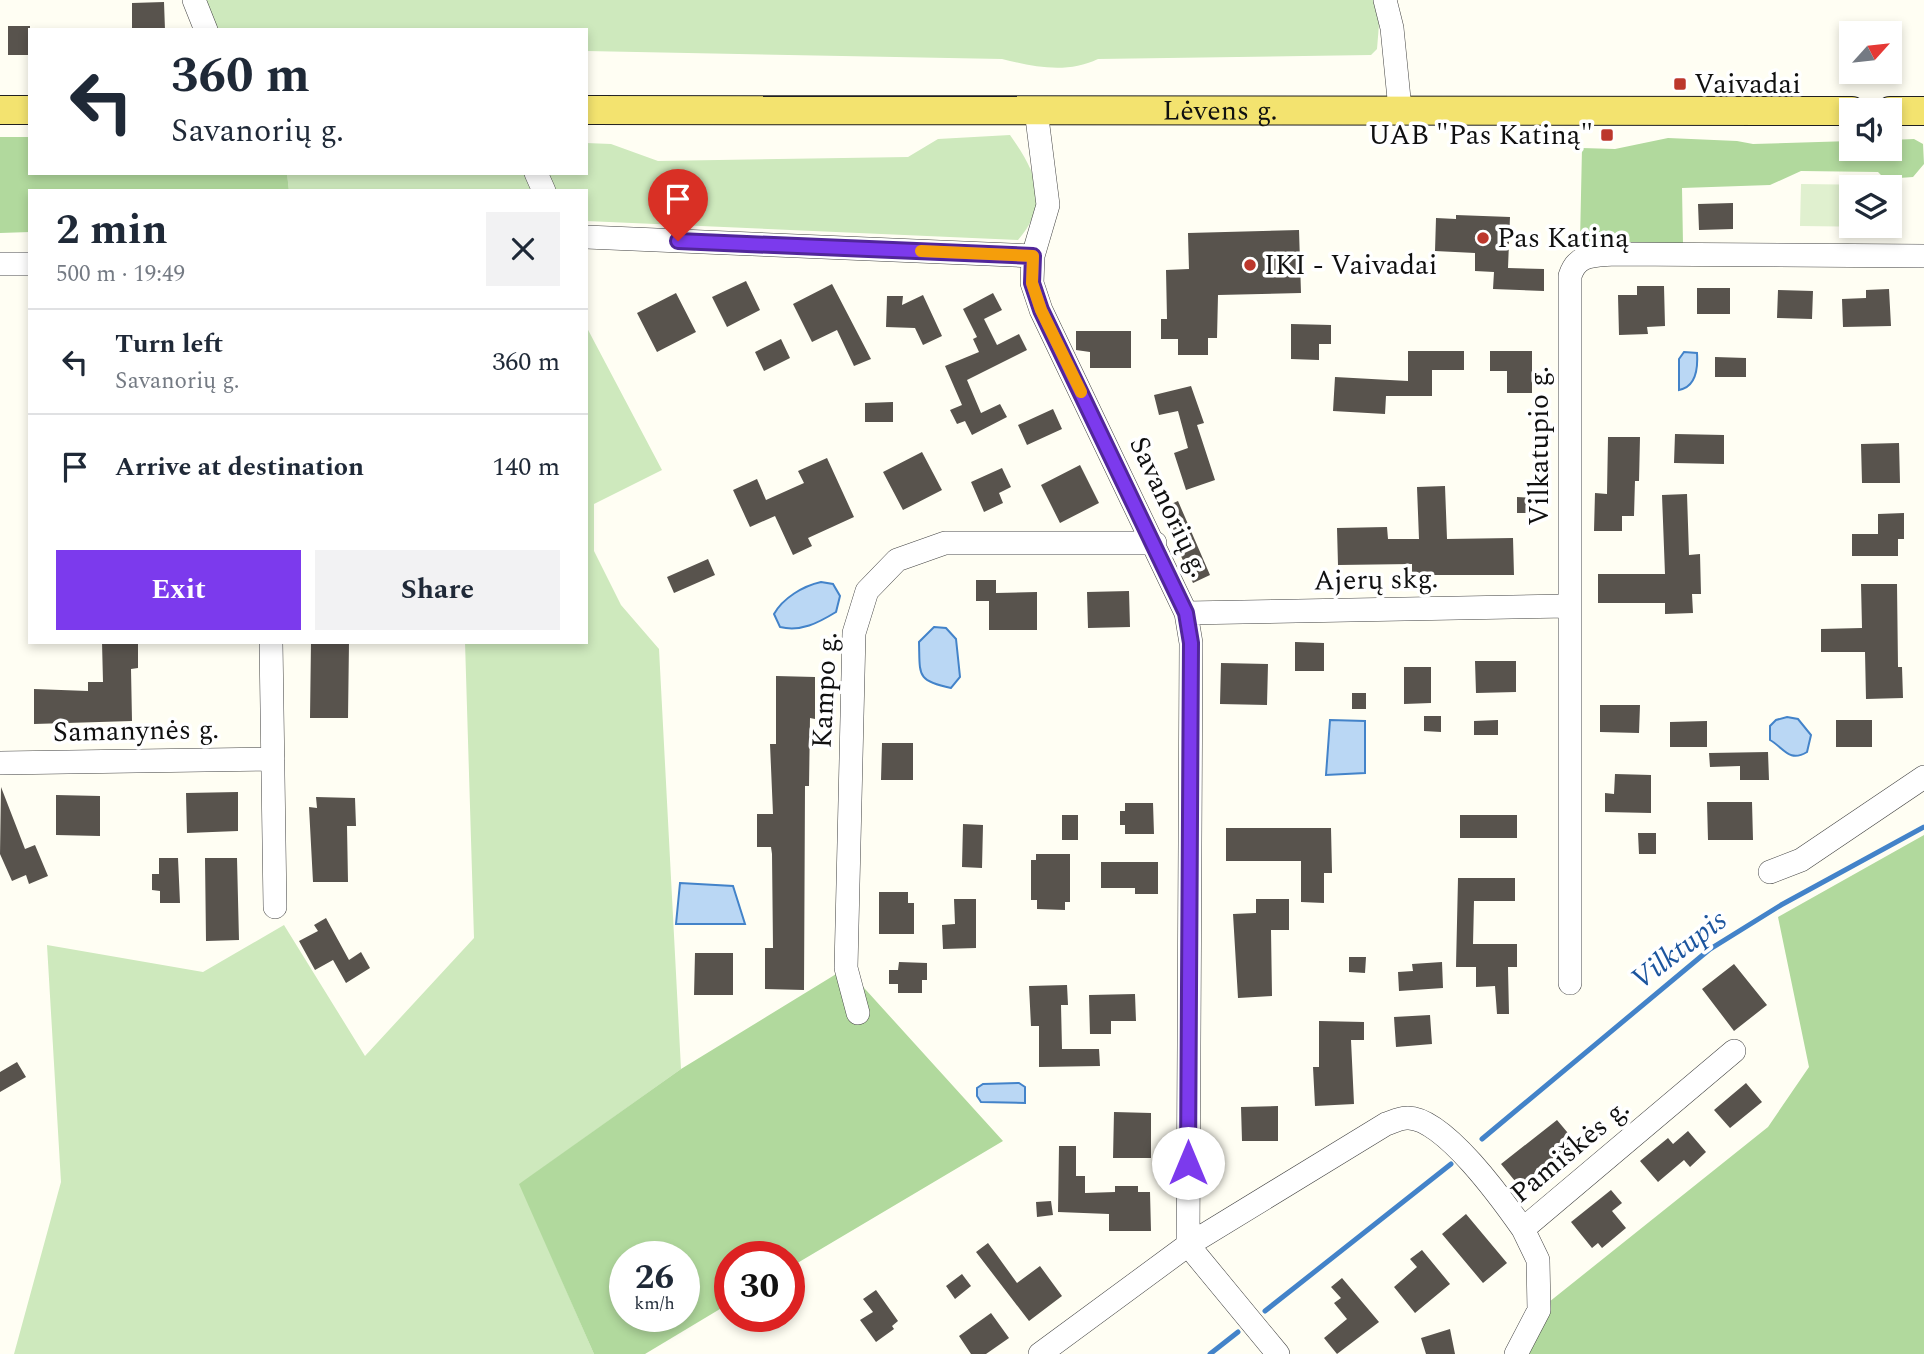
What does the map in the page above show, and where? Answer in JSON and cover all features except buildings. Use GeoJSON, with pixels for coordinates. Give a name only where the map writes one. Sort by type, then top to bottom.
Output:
{"type":"FeatureCollection","features":[{"type":"Feature","properties":{"kind":"main road"},"geometry":{"type":"LineString","coordinates":[[0,110],[28,110]]}},
{"type":"Feature","properties":{"kind":"main road","name":"Lėvens g."},"geometry":{"type":"LineString","coordinates":[[588,110],[1839,110]]}},
{"type":"Feature","properties":{"kind":"main road"},"geometry":{"type":"LineString","coordinates":[[1902,111],[1924,111]]}},
{"type":"Feature","properties":{"kind":"street"},"geometry":{"type":"LineString","coordinates":[[194,0],[205,28]]}},
{"type":"Feature","properties":{"kind":"street"},"geometry":{"type":"LineString","coordinates":[[1385,0],[1392,28],[1401,109]]}},
{"type":"Feature","properties":{"kind":"street","name":"Savanorių g."},"geometry":{"type":"LineString","coordinates":[[1036,110],[1048,205],[1033,256],[1032,283],[1041,310],[1155,542],[1186,613],[1191,643],[1188,1245]]}},
{"type":"Feature","properties":{"kind":"street"},"geometry":{"type":"LineString","coordinates":[[588,237],[1033,256]]}},
{"type":"Feature","properties":{"kind":"street","name":"Vilkatupio g."},"geometry":{"type":"LineString","coordinates":[[1570,983],[1568,606],[1570,276],[1574,263],[1581,257],[1614,254],[1924,256]]}},
{"type":"Feature","properties":{"kind":"street"},"geometry":{"type":"LineString","coordinates":[[0,264],[28,264]]}},
{"type":"Feature","properties":{"kind":"street","name":"Kampo g."},"geometry":{"type":"LineString","coordinates":[[858,1013],[846,968],[854,633],[867,591],[897,560],[945,543],[1155,542]]}},
{"type":"Feature","properties":{"kind":"street","name":"Ajerų skg."},"geometry":{"type":"LineString","coordinates":[[1186,613],[1568,606]]}},
{"type":"Feature","properties":{"kind":"street"},"geometry":{"type":"LineString","coordinates":[[271,644],[275,907]]}},
{"type":"Feature","properties":{"kind":"street","name":"Samanynės g."},"geometry":{"type":"LineString","coordinates":[[0,762],[273,759]]}},
{"type":"Feature","properties":{"kind":"street"},"geometry":{"type":"LineString","coordinates":[[1770,872],[1801,860],[1924,777]]}},
{"type":"Feature","properties":{"kind":"street","name":"Pamiškės g."},"geometry":{"type":"LineString","coordinates":[[1188,1245],[1386,1124],[1406,1118],[1420,1120],[1472,1160],[1523,1229],[1734,1051]]}},
{"type":"Feature","properties":{"kind":"street"},"geometry":{"type":"LineString","coordinates":[[1516,1354],[1539,1310],[1538,1260],[1523,1229]]}},
{"type":"Feature","properties":{"kind":"street"},"geometry":{"type":"LineString","coordinates":[[1040,1354],[1188,1245],[1278,1354]]}},
{"type":"Feature","properties":{"kind":"green space"},"geometry":{"type":"Polygon","coordinates":[[[194,0],[1381,0],[1377,49],[1371,55],[1098,59],[1062,68],[1002,59],[588,51],[588,28],[205,28],[194,0]]]}},
{"type":"Feature","properties":{"kind":"green space"},"geometry":{"type":"Polygon","coordinates":[[[1010,135],[1033,174],[1037,200],[1028,226],[1018,240],[588,221],[588,189],[289,189],[287,175],[588,175],[588,143],[611,144],[658,161],[908,157],[938,139],[1010,135]]]}},
{"type":"Feature","properties":{"kind":"green space"},"geometry":{"type":"Polygon","coordinates":[[[0,137],[28,137],[28,175],[287,175],[289,189],[28,189],[28,232],[0,233],[0,137]]]}},
{"type":"Feature","properties":{"kind":"green space"},"geometry":{"type":"Polygon","coordinates":[[[1668,138],[1753,144],[1839,141],[1839,161],[1902,161],[1902,140],[1914,139],[1923,144],[1924,164],[1913,177],[1881,175],[1878,172],[1801,171],[1770,185],[1682,188],[1683,244],[1580,242],[1582,148],[1615,149],[1668,138]]]}},
{"type":"Feature","properties":{"kind":"green space"},"geometry":{"type":"Polygon","coordinates":[[[1801,184],[1839,184],[1839,226],[1800,226],[1801,184]]]}},
{"type":"Feature","properties":{"kind":"green space"},"geometry":{"type":"Polygon","coordinates":[[[588,330],[662,470],[594,504],[594,551],[621,605],[659,649],[681,1069],[520,1184],[594,1354],[14,1354],[61,1182],[47,945],[203,972],[284,925],[365,1056],[474,938],[465,644],[588,644],[588,330]]]}},
{"type":"Feature","properties":{"kind":"green space"},"geometry":{"type":"Polygon","coordinates":[[[1924,835],[1924,1354],[1516,1354],[1539,1310],[1768,1127],[1809,1067],[1778,917],[1924,835]]]}},
{"type":"Feature","properties":{"kind":"green space"},"geometry":{"type":"Polygon","coordinates":[[[846,968],[1003,1141],[805,1259],[805,1241],[714,1241],[714,1313],[700,1321],[700,1241],[609,1241],[609,1332],[682,1332],[645,1354],[594,1354],[519,1184],[681,1069],[846,968]]]}},
{"type":"Feature","properties":{"kind":"water"},"geometry":{"type":"Polygon","coordinates":[[[1684,352],[1697,353],[1697,365],[1692,381],[1679,390],[1679,359],[1684,352]]]}},
{"type":"Feature","properties":{"kind":"water"},"geometry":{"type":"Polygon","coordinates":[[[821,582],[833,584],[840,596],[836,612],[809,626],[780,627],[774,614],[783,603],[807,586],[821,582]]]}},
{"type":"Feature","properties":{"kind":"water"},"geometry":{"type":"Polygon","coordinates":[[[934,627],[946,628],[956,639],[960,677],[951,688],[926,679],[920,669],[919,642],[934,627]]]}},
{"type":"Feature","properties":{"kind":"water"},"geometry":{"type":"Polygon","coordinates":[[[1787,717],[1798,719],[1811,735],[1807,752],[1801,755],[1791,755],[1770,740],[1770,726],[1776,720],[1787,717]]]}},
{"type":"Feature","properties":{"kind":"water"},"geometry":{"type":"Polygon","coordinates":[[[1330,720],[1365,721],[1365,773],[1326,775],[1330,720]]]}},
{"type":"Feature","properties":{"kind":"water"},"geometry":{"type":"Polygon","coordinates":[[[680,883],[733,886],[745,924],[676,924],[680,883]]]}},
{"type":"Feature","properties":{"kind":"water"},"geometry":{"type":"Polygon","coordinates":[[[1019,1083],[1025,1087],[1025,1103],[981,1102],[977,1096],[977,1088],[983,1084],[1019,1083]]]}},
{"type":"Feature","properties":{"kind":"waterway","name":"Vilktupis"},"geometry":{"type":"LineString","coordinates":[[1482,1139],[1710,949],[1781,905],[1924,827]]}},
{"type":"Feature","properties":{"kind":"waterway","name":"Vilktupis"},"geometry":{"type":"LineString","coordinates":[[1265,1311],[1451,1164]]}},
{"type":"Feature","properties":{"kind":"waterway","name":"Vilktupis"},"geometry":{"type":"LineString","coordinates":[[1210,1354],[1238,1332]]}},
{"type":"Feature","properties":{"kind":"slow traffic"},"geometry":{"type":"LineString","coordinates":[[921,251],[1033,256],[1032,283],[1041,310],[1081,392]]}},
{"type":"Feature","properties":{"kind":"place","name":"Vaivadai"},"geometry":{"type":"Point","coordinates":[1680,84]}},
{"type":"Feature","properties":{"kind":"place","name":"UAB \"Pas Katiną\""},"geometry":{"type":"Point","coordinates":[1607,135]}},
{"type":"Feature","properties":{"kind":"place","name":"Pas Katiną"},"geometry":{"type":"Point","coordinates":[1483,238]}},
{"type":"Feature","properties":{"kind":"place","name":"IKI - Vaivadai"},"geometry":{"type":"Point","coordinates":[1250,265]}},
{"type":"Feature","properties":{"kind":"route"},"geometry":{"type":"LineString","coordinates":[[678,241],[1033,256],[1032,283],[1041,310],[1155,542],[1186,613],[1191,643],[1188,1163]]}}]}
